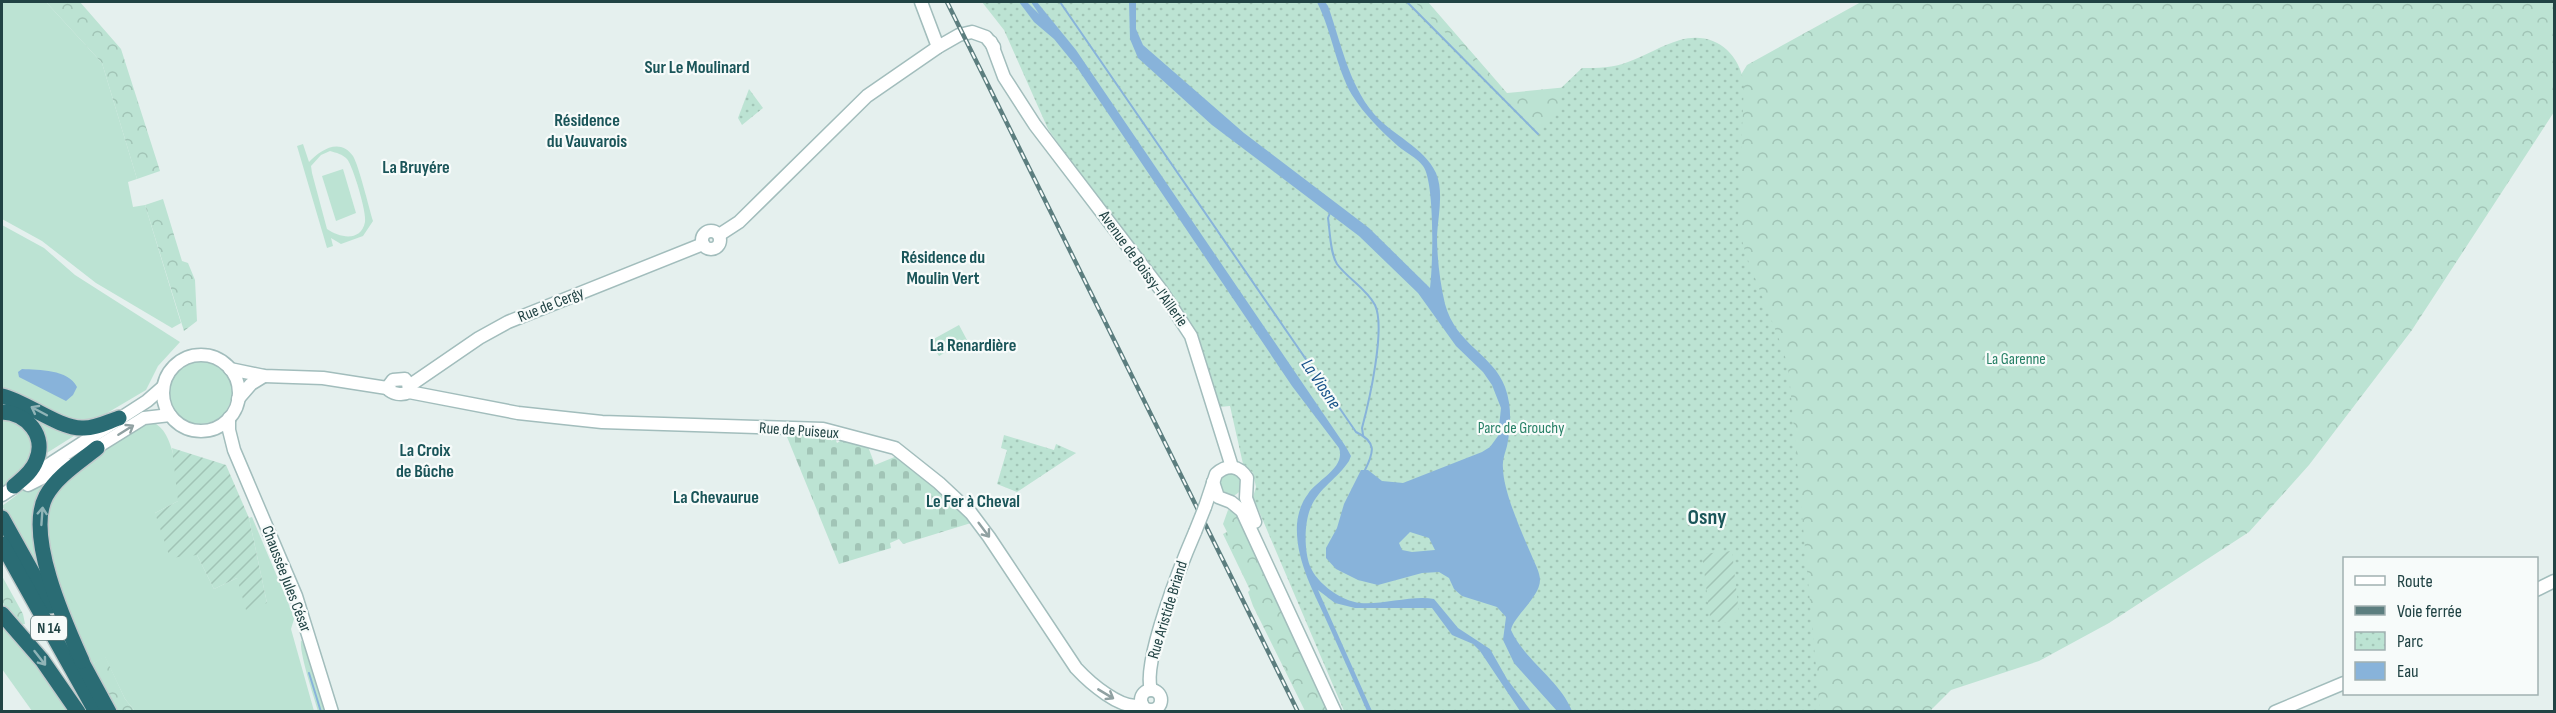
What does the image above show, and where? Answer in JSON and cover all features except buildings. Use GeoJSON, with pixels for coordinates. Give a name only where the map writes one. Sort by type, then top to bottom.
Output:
{"type":"FeatureCollection","features":[{"type":"Feature","properties":{"kind":"highway"},"geometry":{"type":"LineString","coordinates":[[2,396],[29,405],[57,421],[76,428],[89,428],[119,418]]}},
{"type":"Feature","properties":{"kind":"highway"},"geometry":{"type":"LineString","coordinates":[[2,412],[14,414],[26,420],[35,430],[38,440],[38,455],[34,465],[5,496]]}},
{"type":"Feature","properties":{"kind":"highway"},"geometry":{"type":"LineString","coordinates":[[82,661],[50,582],[42,543],[41,518],[45,498],[52,488],[97,448]]}},
{"type":"Feature","properties":{"kind":"highway"},"geometry":{"type":"LineString","coordinates":[[2,518],[109,711]]}},
{"type":"Feature","properties":{"kind":"highway","name":"N 14"},"geometry":{"type":"LineString","coordinates":[[2,544],[96,711]]}},
{"type":"Feature","properties":{"kind":"highway","name":"N 14"},"geometry":{"type":"LineString","coordinates":[[2,562],[86,711]]}},
{"type":"Feature","properties":{"kind":"highway"},"geometry":{"type":"LineString","coordinates":[[2,614],[42,660],[78,711]]}},
{"type":"Feature","properties":{"kind":"street"},"geometry":{"type":"LineString","coordinates":[[921,2],[938,47]]}},
{"type":"Feature","properties":{"kind":"street","name":"Avenue de Boissy-l'Aillerie"},"geometry":{"type":"LineString","coordinates":[[938,47],[963,33],[972,32],[982,34],[991,42],[1012,91],[1161,290],[1191,336],[1232,467]]}},
{"type":"Feature","properties":{"kind":"street","name":"Rue de Cergy"},"geometry":{"type":"LineString","coordinates":[[409,389],[479,338],[508,322],[703,244],[702,236],[707,231],[715,231],[719,235],[739,222],[867,96],[938,47]]}},
{"type":"Feature","properties":{"kind":"street"},"geometry":{"type":"LineString","coordinates":[[5,496],[147,401],[163,387],[170,370],[181,360],[190,356],[214,357],[230,369],[238,383],[238,399]]}},
{"type":"Feature","properties":{"kind":"street"},"geometry":{"type":"LineString","coordinates":[[230,369],[264,376],[323,378],[387,388],[393,380],[400,378],[405,379],[409,389]]}},
{"type":"Feature","properties":{"kind":"street"},"geometry":{"type":"LineString","coordinates":[[163,387],[164,401],[170,415],[186,428],[208,430],[219,426],[229,418],[238,399],[251,384],[264,376]]}},
{"type":"Feature","properties":{"kind":"street","name":"Rue de Puiseux"},"geometry":{"type":"LineString","coordinates":[[409,389],[518,413],[602,422],[823,429],[895,448],[971,513],[1076,668],[1086,679],[1107,695],[1128,706],[1142,704]]}},
{"type":"Feature","properties":{"kind":"street"},"geometry":{"type":"LineString","coordinates":[[5,496],[97,448],[144,418],[170,415]]}},
{"type":"Feature","properties":{"kind":"street","name":"Chaussée Jules César"},"geometry":{"type":"LineString","coordinates":[[229,418],[229,430],[234,450],[296,596],[332,711]]}},
{"type":"Feature","properties":{"kind":"street","name":"Chaussée Jules César"},"geometry":{"type":"LineString","coordinates":[[208,430],[234,450]]}},
{"type":"Feature","properties":{"kind":"street"},"geometry":{"type":"LineString","coordinates":[[1296,625],[1249,507],[1246,492],[1247,478],[1241,470],[1232,467],[1219,471],[1213,482],[1214,490],[1218,497],[1231,502],[1242,511],[1335,711]]}},
{"type":"Feature","properties":{"kind":"street","name":"Rue Aristide Briand"},"geometry":{"type":"LineString","coordinates":[[1142,704],[1151,710],[1160,704],[1159,694],[1151,690],[1149,672],[1172,588],[1213,482]]}},
{"type":"Feature","properties":{"kind":"street"},"geometry":{"type":"LineString","coordinates":[[1231,502],[1240,499],[1246,492]]}},
{"type":"Feature","properties":{"kind":"street"},"geometry":{"type":"LineString","coordinates":[[1205,507],[1218,497]]}},
{"type":"Feature","properties":{"kind":"street"},"geometry":{"type":"LineString","coordinates":[[2538,589],[2554,581]]}},
{"type":"Feature","properties":{"kind":"street"},"geometry":{"type":"LineString","coordinates":[[2275,711],[2343,683]]}},
{"type":"Feature","properties":{"kind":"green space"},"geometry":{"type":"Polygon","coordinates":[[[2,2],[46,2],[102,63],[137,179],[128,182],[133,207],[145,205],[181,323],[172,328],[96,283],[42,241],[2,219],[2,2]]]}},
{"type":"Feature","properties":{"kind":"green space"},"geometry":{"type":"Polygon","coordinates":[[[46,2],[80,2],[121,49],[160,171],[137,179],[102,63],[46,2]]]}},
{"type":"Feature","properties":{"kind":"green space","name":"Parc de Grouchy"},"geometry":{"type":"Polygon","coordinates":[[[982,2],[1415,2],[1538,126],[1561,112],[1560,89],[1582,68],[1622,64],[1673,42],[1692,38],[1703,38],[1722,46],[1736,61],[1744,83],[1738,225],[1746,255],[1784,352],[1789,374],[1820,711],[1344,711],[1253,497],[1256,487],[1253,473],[1243,464],[1230,406],[1219,407],[1199,343],[1048,129],[1004,30],[982,2]]]}},
{"type":"Feature","properties":{"kind":"green space","name":"La Garenne"},"geometry":{"type":"Polygon","coordinates":[[[1325,2],[1428,2],[1507,93],[1599,84],[1736,83],[1747,65],[1861,2],[2554,2],[2554,112],[2412,330],[2309,465],[2249,532],[2109,623],[2039,661],[1951,690],[1930,711],[1572,711],[1325,2]]]}},
{"type":"Feature","properties":{"kind":"green space"},"geometry":{"type":"Polygon","coordinates":[[[749,89],[763,108],[742,125],[738,118],[749,89]]]}},
{"type":"Feature","properties":{"kind":"green space"},"geometry":{"type":"Polygon","coordinates":[[[303,144],[309,162],[324,150],[336,146],[348,150],[353,156],[373,221],[363,236],[341,244],[331,238],[333,246],[327,248],[297,146],[303,144]],[[330,151],[321,155],[311,166],[327,229],[338,235],[355,235],[363,228],[365,222],[362,200],[347,159],[330,151]]]}},
{"type":"Feature","properties":{"kind":"green space"},"geometry":{"type":"Polygon","coordinates":[[[343,169],[356,213],[336,221],[322,176],[343,169]]]}},
{"type":"Feature","properties":{"kind":"green space"},"geometry":{"type":"Polygon","coordinates":[[[163,199],[182,261],[188,263],[195,280],[197,321],[184,331],[145,205],[163,199]]]}},
{"type":"Feature","properties":{"kind":"green space"},"geometry":{"type":"Polygon","coordinates":[[[2,225],[44,248],[75,275],[180,342],[158,366],[146,390],[97,419],[88,421],[70,418],[2,390],[2,225]]]}},
{"type":"Feature","properties":{"kind":"green space"},"geometry":{"type":"Polygon","coordinates":[[[959,325],[967,340],[939,356],[930,341],[959,325]]]}},
{"type":"Feature","properties":{"kind":"green space"},"geometry":{"type":"Polygon","coordinates":[[[200,360],[218,366],[226,374],[232,392],[226,410],[218,418],[200,424],[182,418],[174,410],[168,392],[174,374],[182,366],[200,360]]]}},
{"type":"Feature","properties":{"kind":"green space"},"geometry":{"type":"Polygon","coordinates":[[[2,399],[77,434],[42,456],[43,440],[2,408],[2,399]]]}},
{"type":"Feature","properties":{"kind":"green space"},"geometry":{"type":"Polygon","coordinates":[[[2,417],[15,420],[30,434],[33,450],[29,463],[2,487],[2,417]]]}},
{"type":"Feature","properties":{"kind":"green space"},"geometry":{"type":"Polygon","coordinates":[[[150,422],[165,433],[170,443],[180,500],[155,513],[197,555],[214,589],[237,578],[267,603],[249,518],[252,517],[292,612],[294,619],[291,629],[314,711],[135,711],[125,699],[105,657],[92,664],[58,584],[52,561],[47,518],[51,501],[57,490],[80,467],[124,435],[150,422]]]}},
{"type":"Feature","properties":{"kind":"green space"},"geometry":{"type":"Polygon","coordinates":[[[785,432],[807,436],[809,434],[834,436],[837,443],[845,438],[867,444],[875,465],[897,456],[959,506],[971,523],[903,544],[899,539],[890,543],[891,548],[839,564],[785,432]]]}},
{"type":"Feature","properties":{"kind":"green space"},"geometry":{"type":"Polygon","coordinates":[[[1004,435],[1054,450],[1056,444],[1076,453],[1017,492],[997,484],[1007,450],[1001,448],[1004,435]]]}},
{"type":"Feature","properties":{"kind":"green space"},"geometry":{"type":"Polygon","coordinates":[[[172,448],[226,465],[249,518],[267,603],[246,610],[237,578],[214,589],[197,555],[170,558],[155,513],[178,501],[172,448]]]}},
{"type":"Feature","properties":{"kind":"green space"},"geometry":{"type":"Polygon","coordinates":[[[1230,472],[1239,475],[1242,484],[1239,493],[1230,496],[1221,493],[1218,484],[1221,475],[1230,472]]]}},
{"type":"Feature","properties":{"kind":"green space"},"geometry":{"type":"Polygon","coordinates":[[[55,476],[44,492],[51,592],[2,506],[25,489],[55,476]]]}},
{"type":"Feature","properties":{"kind":"green space"},"geometry":{"type":"Polygon","coordinates":[[[1228,510],[1239,514],[1327,711],[1305,711],[1253,606],[1248,592],[1250,590],[1223,534],[1227,532],[1223,524],[1228,510]]]}},
{"type":"Feature","properties":{"kind":"green space"},"geometry":{"type":"Polygon","coordinates":[[[1732,551],[1739,614],[1733,620],[1722,623],[1710,617],[1702,554],[1732,551]]]}},
{"type":"Feature","properties":{"kind":"green space"},"geometry":{"type":"Polygon","coordinates":[[[2,576],[23,614],[25,624],[18,625],[2,603],[2,576]]]}},
{"type":"Feature","properties":{"kind":"green space"},"geometry":{"type":"Polygon","coordinates":[[[2,622],[30,654],[71,711],[32,711],[2,669],[2,622]]]}},
{"type":"Feature","properties":{"kind":"green space"},"geometry":{"type":"Polygon","coordinates":[[[301,640],[325,711],[318,711],[304,664],[301,640]]]}},
{"type":"Feature","properties":{"kind":"green space"},"geometry":{"type":"Polygon","coordinates":[[[105,656],[125,699],[135,711],[115,711],[92,664],[105,656]]]}},
{"type":"Feature","properties":{"kind":"water"},"geometry":{"type":"Polygon","coordinates":[[[1019,2],[1027,2],[1039,14],[1031,2],[1037,2],[1076,50],[1351,456],[1345,467],[1314,500],[1309,513],[1306,545],[1313,573],[1324,585],[1353,602],[1434,599],[1458,628],[1490,649],[1507,679],[1531,711],[1520,711],[1480,651],[1473,644],[1452,635],[1432,608],[1355,608],[1335,603],[1318,590],[1372,711],[1367,711],[1307,576],[1297,537],[1297,520],[1302,505],[1312,489],[1335,468],[1340,455],[1339,448],[1292,386],[1076,66],[1054,39],[1034,22],[1019,2]]]}},
{"type":"Feature","properties":{"kind":"water"},"geometry":{"type":"Polygon","coordinates":[[[1129,2],[1136,2],[1136,29],[1143,45],[1244,133],[1369,228],[1430,288],[1432,224],[1427,175],[1423,166],[1379,128],[1352,95],[1317,2],[1325,2],[1328,6],[1351,76],[1365,102],[1381,121],[1424,156],[1436,173],[1440,196],[1438,253],[1445,304],[1457,330],[1492,366],[1505,387],[1510,416],[1503,463],[1506,488],[1540,577],[1536,593],[1516,619],[1511,630],[1525,651],[1559,689],[1572,711],[1557,711],[1514,663],[1503,640],[1506,617],[1497,607],[1462,596],[1454,589],[1449,578],[1439,572],[1422,573],[1378,585],[1358,580],[1336,569],[1326,558],[1326,548],[1337,528],[1344,504],[1361,470],[1368,470],[1382,481],[1403,483],[1482,452],[1490,447],[1498,436],[1501,408],[1492,385],[1483,372],[1456,346],[1418,293],[1359,236],[1212,125],[1138,58],[1130,39],[1129,2]],[[1410,532],[1399,543],[1402,550],[1412,552],[1435,550],[1429,538],[1410,532]]]}},
{"type":"Feature","properties":{"kind":"water"},"geometry":{"type":"Polygon","coordinates":[[[22,369],[44,370],[60,374],[73,381],[77,387],[66,401],[19,377],[18,372],[22,369]]]}},
{"type":"Feature","properties":{"kind":"waterway","name":"La Viosne"},"geometry":{"type":"LineString","coordinates":[[1060,2],[1356,432],[1368,440],[1372,453],[1365,470]]}},
{"type":"Feature","properties":{"kind":"waterway"},"geometry":{"type":"LineString","coordinates":[[1407,2],[1538,134]]}},
{"type":"Feature","properties":{"kind":"waterway"},"geometry":{"type":"LineString","coordinates":[[1330,213],[1328,218],[1332,248],[1337,264],[1371,299],[1378,316],[1378,347],[1362,428],[1363,435]]}},
{"type":"Feature","properties":{"kind":"waterway"},"geometry":{"type":"LineString","coordinates":[[309,673],[321,712]]}},
{"type":"Feature","properties":{"kind":"railway"},"geometry":{"type":"LineString","coordinates":[[947,2],[1298,712]]}},
{"type":"Feature","properties":{"kind":"district","name":"Sur Le Moulinard"},"geometry":{"type":"Point","coordinates":[697,67]}},
{"type":"Feature","properties":{"kind":"district","name":"Résidence du Vauvarois"},"geometry":{"type":"Point","coordinates":[587,130]}},
{"type":"Feature","properties":{"kind":"district","name":"La Bruyére"},"geometry":{"type":"Point","coordinates":[416,167]}},
{"type":"Feature","properties":{"kind":"district","name":"Résidence du Moulin Vert"},"geometry":{"type":"Point","coordinates":[943,267]}},
{"type":"Feature","properties":{"kind":"district","name":"La Renardière"},"geometry":{"type":"Point","coordinates":[973,345]}},
{"type":"Feature","properties":{"kind":"district","name":"La Croix de Bûche"},"geometry":{"type":"Point","coordinates":[425,460]}},
{"type":"Feature","properties":{"kind":"district","name":"La Chevaurue"},"geometry":{"type":"Point","coordinates":[716,497]}},
{"type":"Feature","properties":{"kind":"district","name":"Le Fer à Cheval"},"geometry":{"type":"Point","coordinates":[973,501]}},
{"type":"Feature","properties":{"kind":"district","name":"Osny"},"geometry":{"type":"Point","coordinates":[1707,517]}}]}
